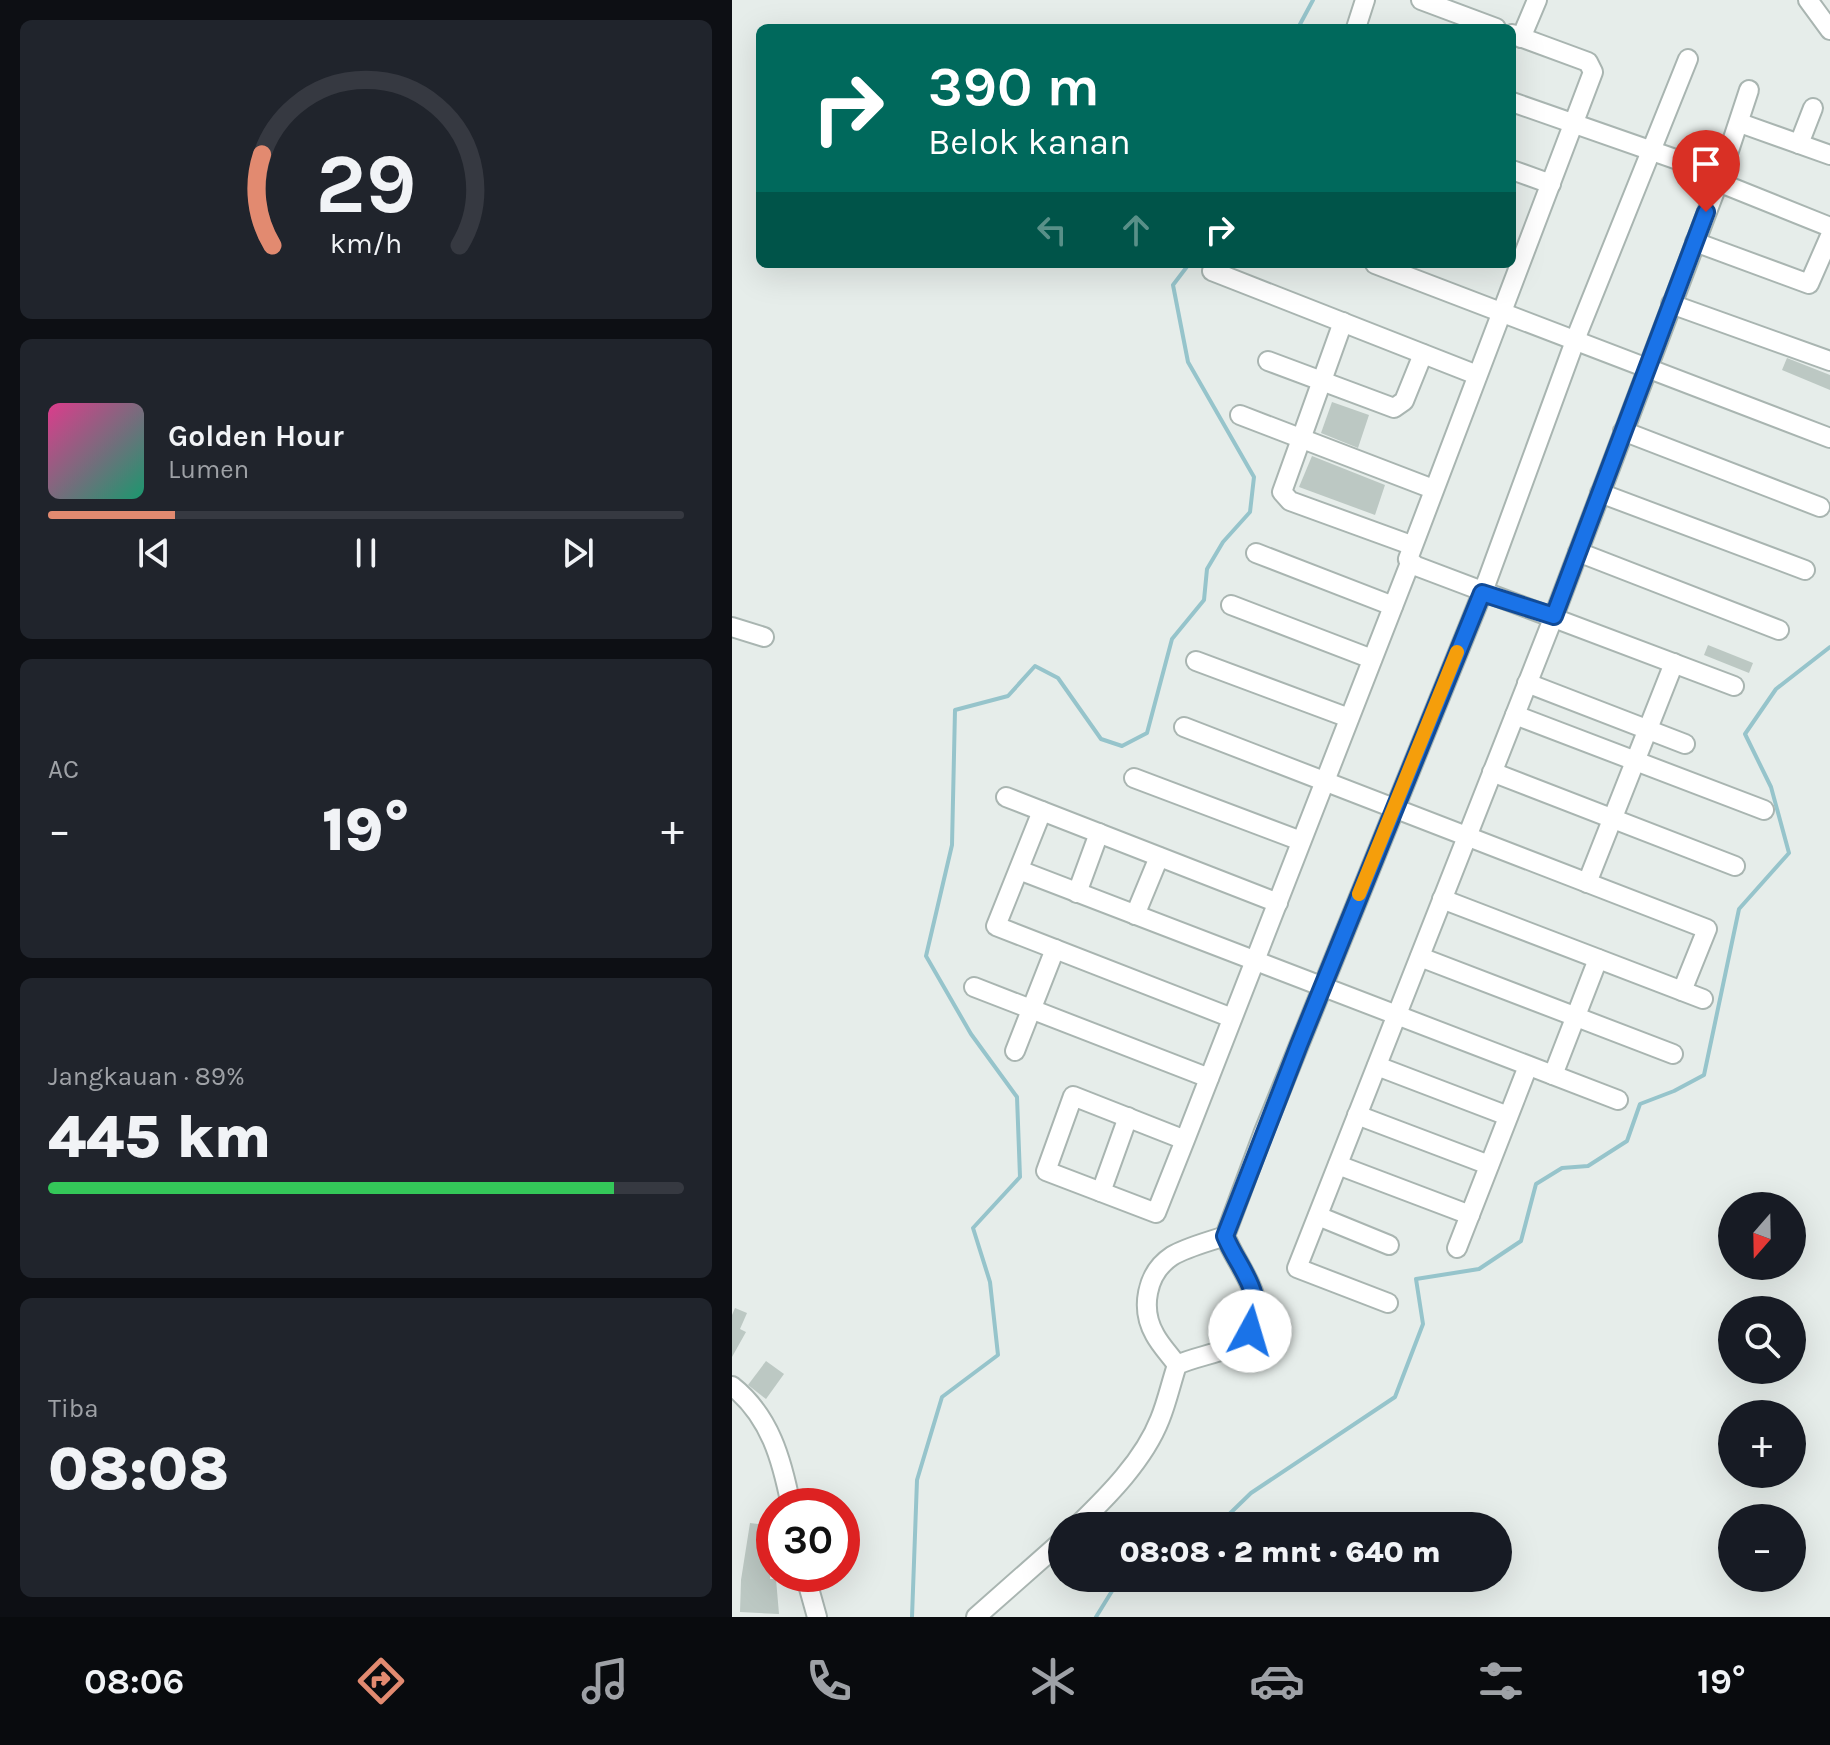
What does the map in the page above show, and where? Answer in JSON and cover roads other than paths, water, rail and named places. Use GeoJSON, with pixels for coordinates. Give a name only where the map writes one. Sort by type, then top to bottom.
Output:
{"type":"FeatureCollection","features":[{"type":"Feature","properties":{"kind":"street"},"geometry":{"type":"LineString","coordinates":[[1357,24],[1365,0]]}},
{"type":"Feature","properties":{"kind":"street"},"geometry":{"type":"LineString","coordinates":[[1421,0],[1458,22]]}},
{"type":"Feature","properties":{"kind":"street"},"geometry":{"type":"LineString","coordinates":[[1520,242],[1551,184],[1592,77],[1588,62],[1517,36],[1537,0]]}},
{"type":"Feature","properties":{"kind":"street"},"geometry":{"type":"LineString","coordinates":[[1808,0],[1830,30]]}},
{"type":"Feature","properties":{"kind":"street"},"geometry":{"type":"LineString","coordinates":[[1177,1365],[1154,1334],[1147,1312],[1147,1296],[1154,1272],[1172,1256],[1225,1236],[1322,986],[1482,593],[1576,340],[1688,59]]}},
{"type":"Feature","properties":{"kind":"street"},"geometry":{"type":"LineString","coordinates":[[1388,1303],[1297,1268],[1554,616],[1740,123],[1749,90]]}},
{"type":"Feature","properties":{"kind":"street"},"geometry":{"type":"LineString","coordinates":[[1516,103],[1652,149],[1830,227]]}},
{"type":"Feature","properties":{"kind":"street"},"geometry":{"type":"LineString","coordinates":[[1799,144],[1813,108]]}},
{"type":"Feature","properties":{"kind":"street"},"geometry":{"type":"LineString","coordinates":[[1740,123],[1830,155]]}},
{"type":"Feature","properties":{"kind":"street"},"geometry":{"type":"LineString","coordinates":[[1516,171],[1551,184]]}},
{"type":"Feature","properties":{"kind":"street"},"geometry":{"type":"LineString","coordinates":[[1695,242],[1809,284],[1822,280],[1830,236]]}},
{"type":"Feature","properties":{"kind":"street"},"geometry":{"type":"LineString","coordinates":[[1385,268],[1830,438]]}},
{"type":"Feature","properties":{"kind":"street"},"geometry":{"type":"LineString","coordinates":[[1185,1140],[1073,1096],[1046,1171],[1156,1213],[1185,1140],[1232,1018],[1278,903],[1393,606],[1433,489],[1501,313],[1513,268]]}},
{"type":"Feature","properties":{"kind":"street"},"geometry":{"type":"LineString","coordinates":[[1212,271],[1477,375]]}},
{"type":"Feature","properties":{"kind":"street"},"geometry":{"type":"LineString","coordinates":[[1671,304],[1830,361]]}},
{"type":"Feature","properties":{"kind":"street"},"geometry":{"type":"LineString","coordinates":[[1343,322],[1282,486],[1284,496],[1411,554],[1482,593],[1554,616],[1734,686]]}},
{"type":"Feature","properties":{"kind":"street"},"geometry":{"type":"LineString","coordinates":[[1268,361],[1398,407],[1404,401],[1423,354]]}},
{"type":"Feature","properties":{"kind":"street"},"geometry":{"type":"LineString","coordinates":[[1240,415],[1433,489]]}},
{"type":"Feature","properties":{"kind":"street"},"geometry":{"type":"LineString","coordinates":[[1623,431],[1820,507]]}},
{"type":"Feature","properties":{"kind":"street"},"geometry":{"type":"LineString","coordinates":[[1600,493],[1805,570]]}},
{"type":"Feature","properties":{"kind":"street"},"geometry":{"type":"LineString","coordinates":[[1578,552],[1779,630]]}},
{"type":"Feature","properties":{"kind":"street"},"geometry":{"type":"LineString","coordinates":[[1256,553],[1393,606]]}},
{"type":"Feature","properties":{"kind":"street"},"geometry":{"type":"LineString","coordinates":[[1231,605],[1372,659]]}},
{"type":"Feature","properties":{"kind":"street"},"geometry":{"type":"LineString","coordinates":[[732,627],[764,637]]}},
{"type":"Feature","properties":{"kind":"street"},"geometry":{"type":"LineString","coordinates":[[1196,661],[1349,718]]}},
{"type":"Feature","properties":{"kind":"street"},"geometry":{"type":"LineString","coordinates":[[1587,883],[1674,663]]}},
{"type":"Feature","properties":{"kind":"street"},"geometry":{"type":"LineString","coordinates":[[1527,683],[1685,744]]}},
{"type":"Feature","properties":{"kind":"street"},"geometry":{"type":"LineString","coordinates":[[1515,715],[1764,810]]}},
{"type":"Feature","properties":{"kind":"street"},"geometry":{"type":"LineString","coordinates":[[1184,727],[1707,929],[1682,991]]}},
{"type":"Feature","properties":{"kind":"street"},"geometry":{"type":"LineString","coordinates":[[1492,772],[1735,866]]}},
{"type":"Feature","properties":{"kind":"street"},"geometry":{"type":"LineString","coordinates":[[1134,778],[1301,841]]}},
{"type":"Feature","properties":{"kind":"street"},"geometry":{"type":"LineString","coordinates":[[1006,797],[1278,903]]}},
{"type":"Feature","properties":{"kind":"street"},"geometry":{"type":"LineString","coordinates":[[1042,811],[996,926],[1232,1018]]}},
{"type":"Feature","properties":{"kind":"street"},"geometry":{"type":"LineString","coordinates":[[1077,893],[1099,833]]}},
{"type":"Feature","properties":{"kind":"street"},"geometry":{"type":"LineString","coordinates":[[1135,915],[1159,857]]}},
{"type":"Feature","properties":{"kind":"street"},"geometry":{"type":"LineString","coordinates":[[1019,870],[1618,1100]]}},
{"type":"Feature","properties":{"kind":"street"},"geometry":{"type":"LineString","coordinates":[[1442,899],[1703,999]]}},
{"type":"Feature","properties":{"kind":"street"},"geometry":{"type":"LineString","coordinates":[[1015,1051],[1055,949]]}},
{"type":"Feature","properties":{"kind":"street"},"geometry":{"type":"LineString","coordinates":[[1420,957],[1673,1054]]}},
{"type":"Feature","properties":{"kind":"street"},"geometry":{"type":"LineString","coordinates":[[1553,1075],[1598,959]]}},
{"type":"Feature","properties":{"kind":"street"},"geometry":{"type":"LineString","coordinates":[[974,987],[1209,1078]]}},
{"type":"Feature","properties":{"kind":"street"},"geometry":{"type":"LineString","coordinates":[[1377,1066],[1508,1116]]}},
{"type":"Feature","properties":{"kind":"street"},"geometry":{"type":"LineString","coordinates":[[1457,1248],[1528,1066]]}},
{"type":"Feature","properties":{"kind":"street"},"geometry":{"type":"LineString","coordinates":[[1357,1115],[1489,1165]]}},
{"type":"Feature","properties":{"kind":"street"},"geometry":{"type":"LineString","coordinates":[[1101,1192],[1128,1117]]}},
{"type":"Feature","properties":{"kind":"street"},"geometry":{"type":"LineString","coordinates":[[1338,1165],[1470,1215]]}},
{"type":"Feature","properties":{"kind":"street"},"geometry":{"type":"LineString","coordinates":[[1318,1216],[1389,1245]]}},
{"type":"Feature","properties":{"kind":"street"},"geometry":{"type":"LineString","coordinates":[[1177,1365],[1216,1353],[1243,1340],[1256,1318],[1256,1297],[1250,1280],[1225,1236]]}},
{"type":"Feature","properties":{"kind":"street"},"geometry":{"type":"LineString","coordinates":[[1091,1512],[1148,1444],[1160,1419],[1177,1365]]}},
{"type":"Feature","properties":{"kind":"street"},"geometry":{"type":"LineString","coordinates":[[732,1386],[755,1410],[772,1436],[787,1488]]}},
{"type":"Feature","properties":{"kind":"street"},"geometry":{"type":"LineString","coordinates":[[976,1617],[1048,1553]]}},
{"type":"Feature","properties":{"kind":"street"},"geometry":{"type":"LineString","coordinates":[[810,1592],[817,1617]]}},
{"type":"Feature","properties":{"kind":"waterway"},"geometry":{"type":"LineString","coordinates":[[1300,24],[1313,0]]}},
{"type":"Feature","properties":{"kind":"waterway"},"geometry":{"type":"LineString","coordinates":[[912,1617],[917,1480],[942,1397],[998,1355],[990,1282],[973,1228],[1020,1177],[1017,1097],[971,1034],[926,956],[952,845],[955,710],[1008,696],[1035,666],[1058,678],[1101,739],[1122,746],[1147,733],[1172,639],[1204,600],[1207,569],[1223,542],[1250,512],[1254,477],[1188,362],[1173,285],[1186,268]]}},
{"type":"Feature","properties":{"kind":"waterway"},"geometry":{"type":"LineString","coordinates":[[1231,1512],[1251,1493],[1395,1397],[1423,1324],[1416,1279],[1479,1269],[1521,1241],[1536,1184],[1562,1168],[1588,1166],[1627,1141],[1640,1104],[1704,1075],[1739,909],[1789,853],[1771,787],[1745,734],[1776,689],[1830,647]]}},
{"type":"Feature","properties":{"kind":"waterway"},"geometry":{"type":"LineString","coordinates":[[1096,1617],[1111,1592]]}}]}
